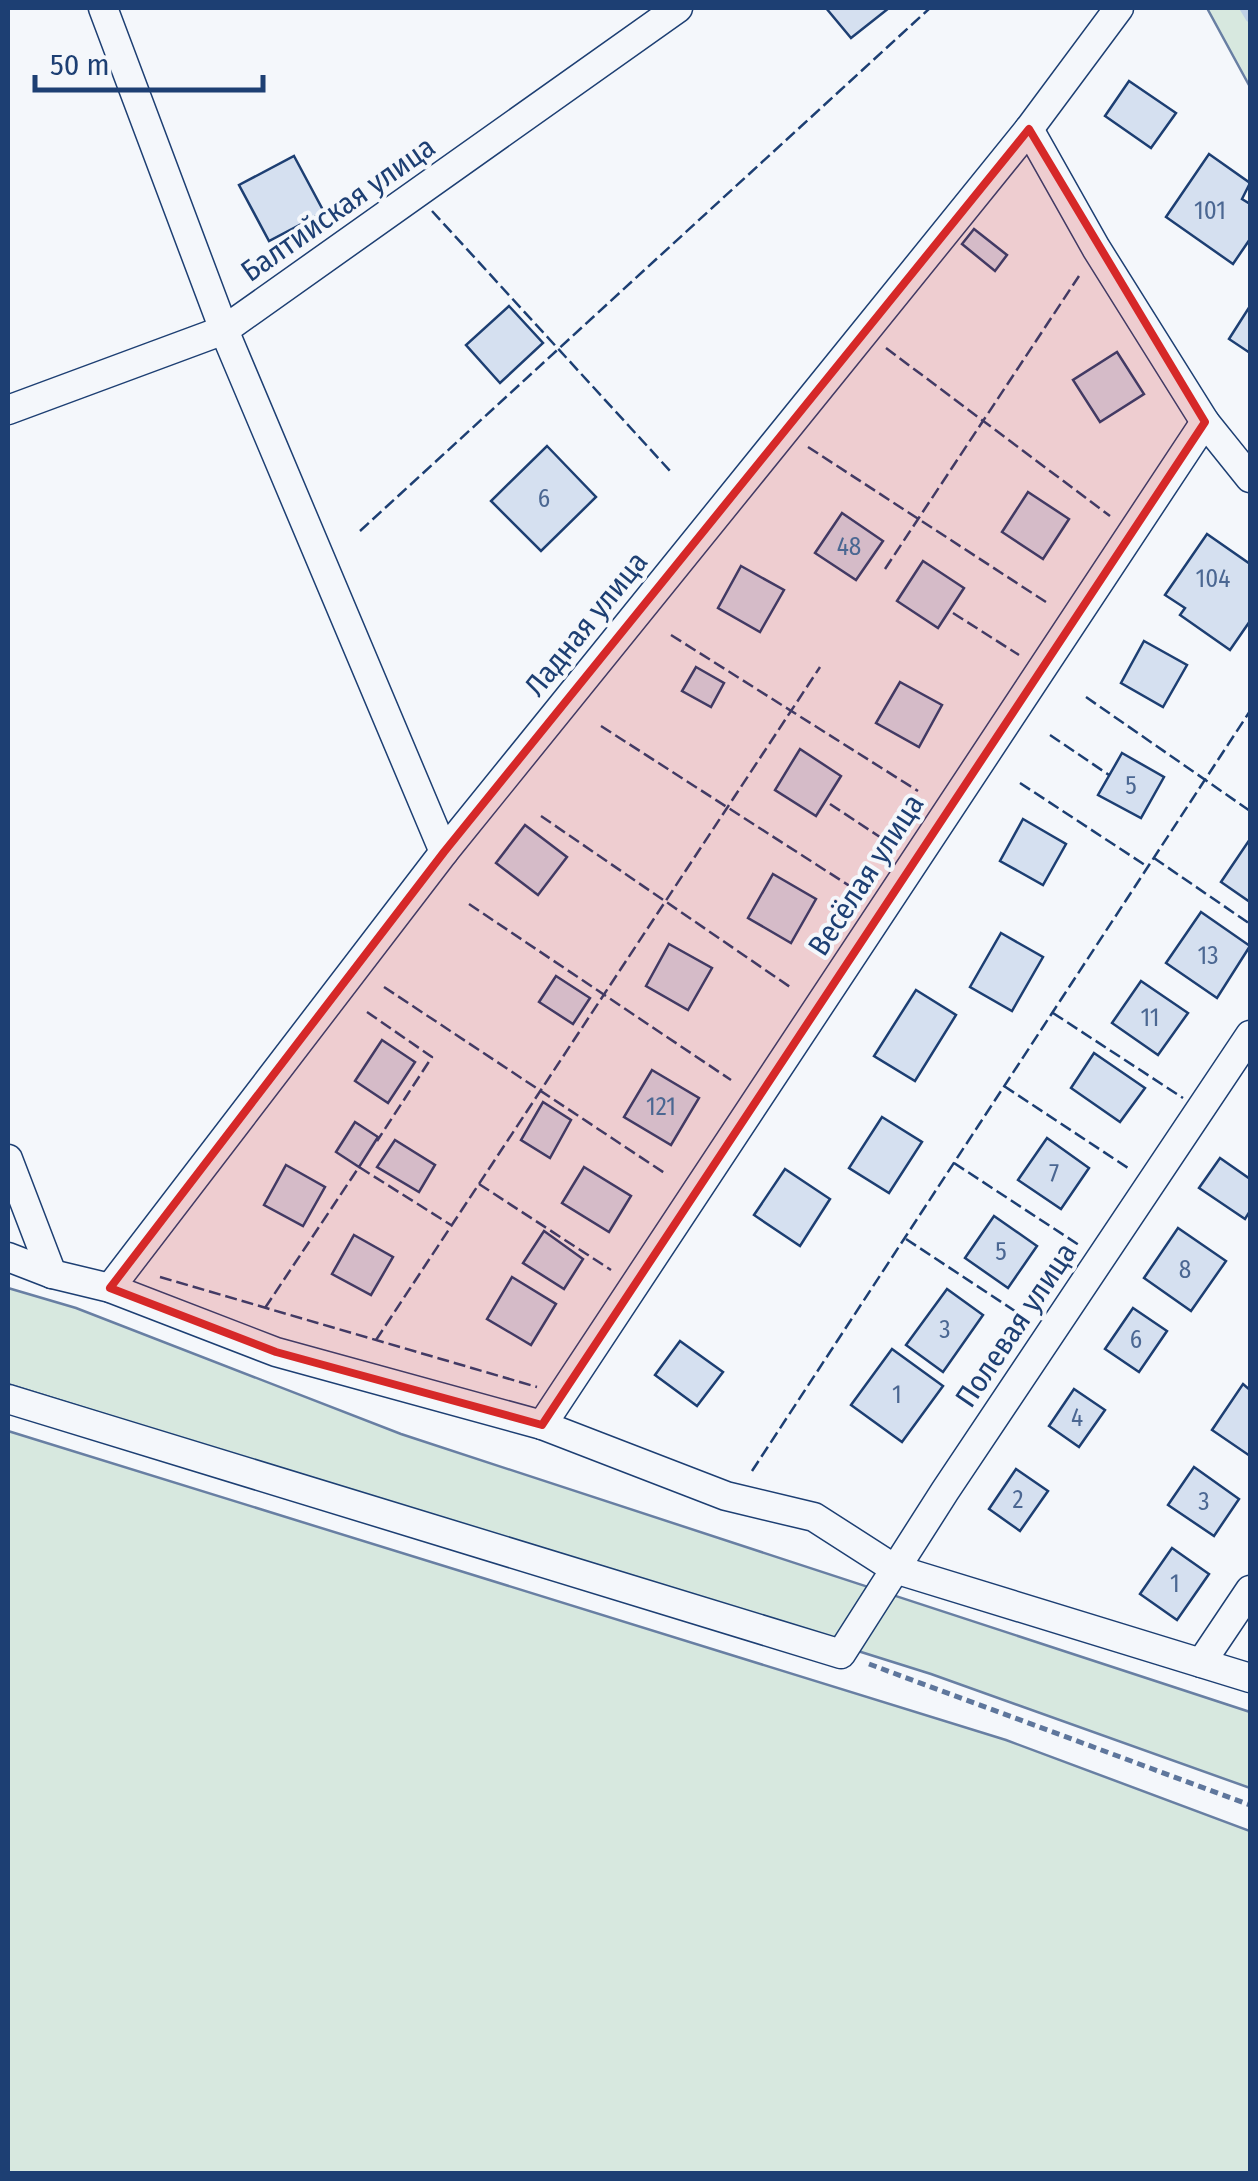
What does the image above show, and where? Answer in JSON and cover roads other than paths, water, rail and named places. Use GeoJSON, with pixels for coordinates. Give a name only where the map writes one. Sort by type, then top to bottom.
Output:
{"type":"FeatureCollection","features":[{"type":"Feature","properties":{"kind":"street"},"geometry":{"type":"LineString","coordinates":[[103,8],[224,330],[444,852]]}},
{"type":"Feature","properties":{"kind":"street","name":"Балтийская улица"},"geometry":{"type":"LineString","coordinates":[[8,410],[224,330],[678,8]]}},
{"type":"Feature","properties":{"kind":"street","name":"Ладная улица"},"geometry":{"type":"LineString","coordinates":[[110,1288],[444,852],[1029,129],[1119,8]]}},
{"type":"Feature","properties":{"kind":"street"},"geometry":{"type":"LineString","coordinates":[[1029,129],[1096,248],[1204,422],[1250,478]]}},
{"type":"Feature","properties":{"kind":"street","name":"Весёлая улица"},"geometry":{"type":"LineString","coordinates":[[542,1425],[1204,422]]}},
{"type":"Feature","properties":{"kind":"street","name":"Полевая улица"},"geometry":{"type":"LineString","coordinates":[[8,1399],[841,1654],[1250,1035]]}},
{"type":"Feature","properties":{"kind":"street"},"geometry":{"type":"LineString","coordinates":[[8,1159],[52,1274]]}},
{"type":"Feature","properties":{"kind":"street"},"geometry":{"type":"LineString","coordinates":[[8,1257],[52,1274],[110,1288],[276,1352],[542,1425],[726,1496],[814,1517],[895,1569],[1250,1678]]}},
{"type":"Feature","properties":{"kind":"street"},"geometry":{"type":"LineString","coordinates":[[1200,1663],[1250,1590]]}},
{"type":"Feature","properties":{"kind":"waterway"},"geometry":{"type":"LineString","coordinates":[[1244,8],[1250,18]]}}]}
